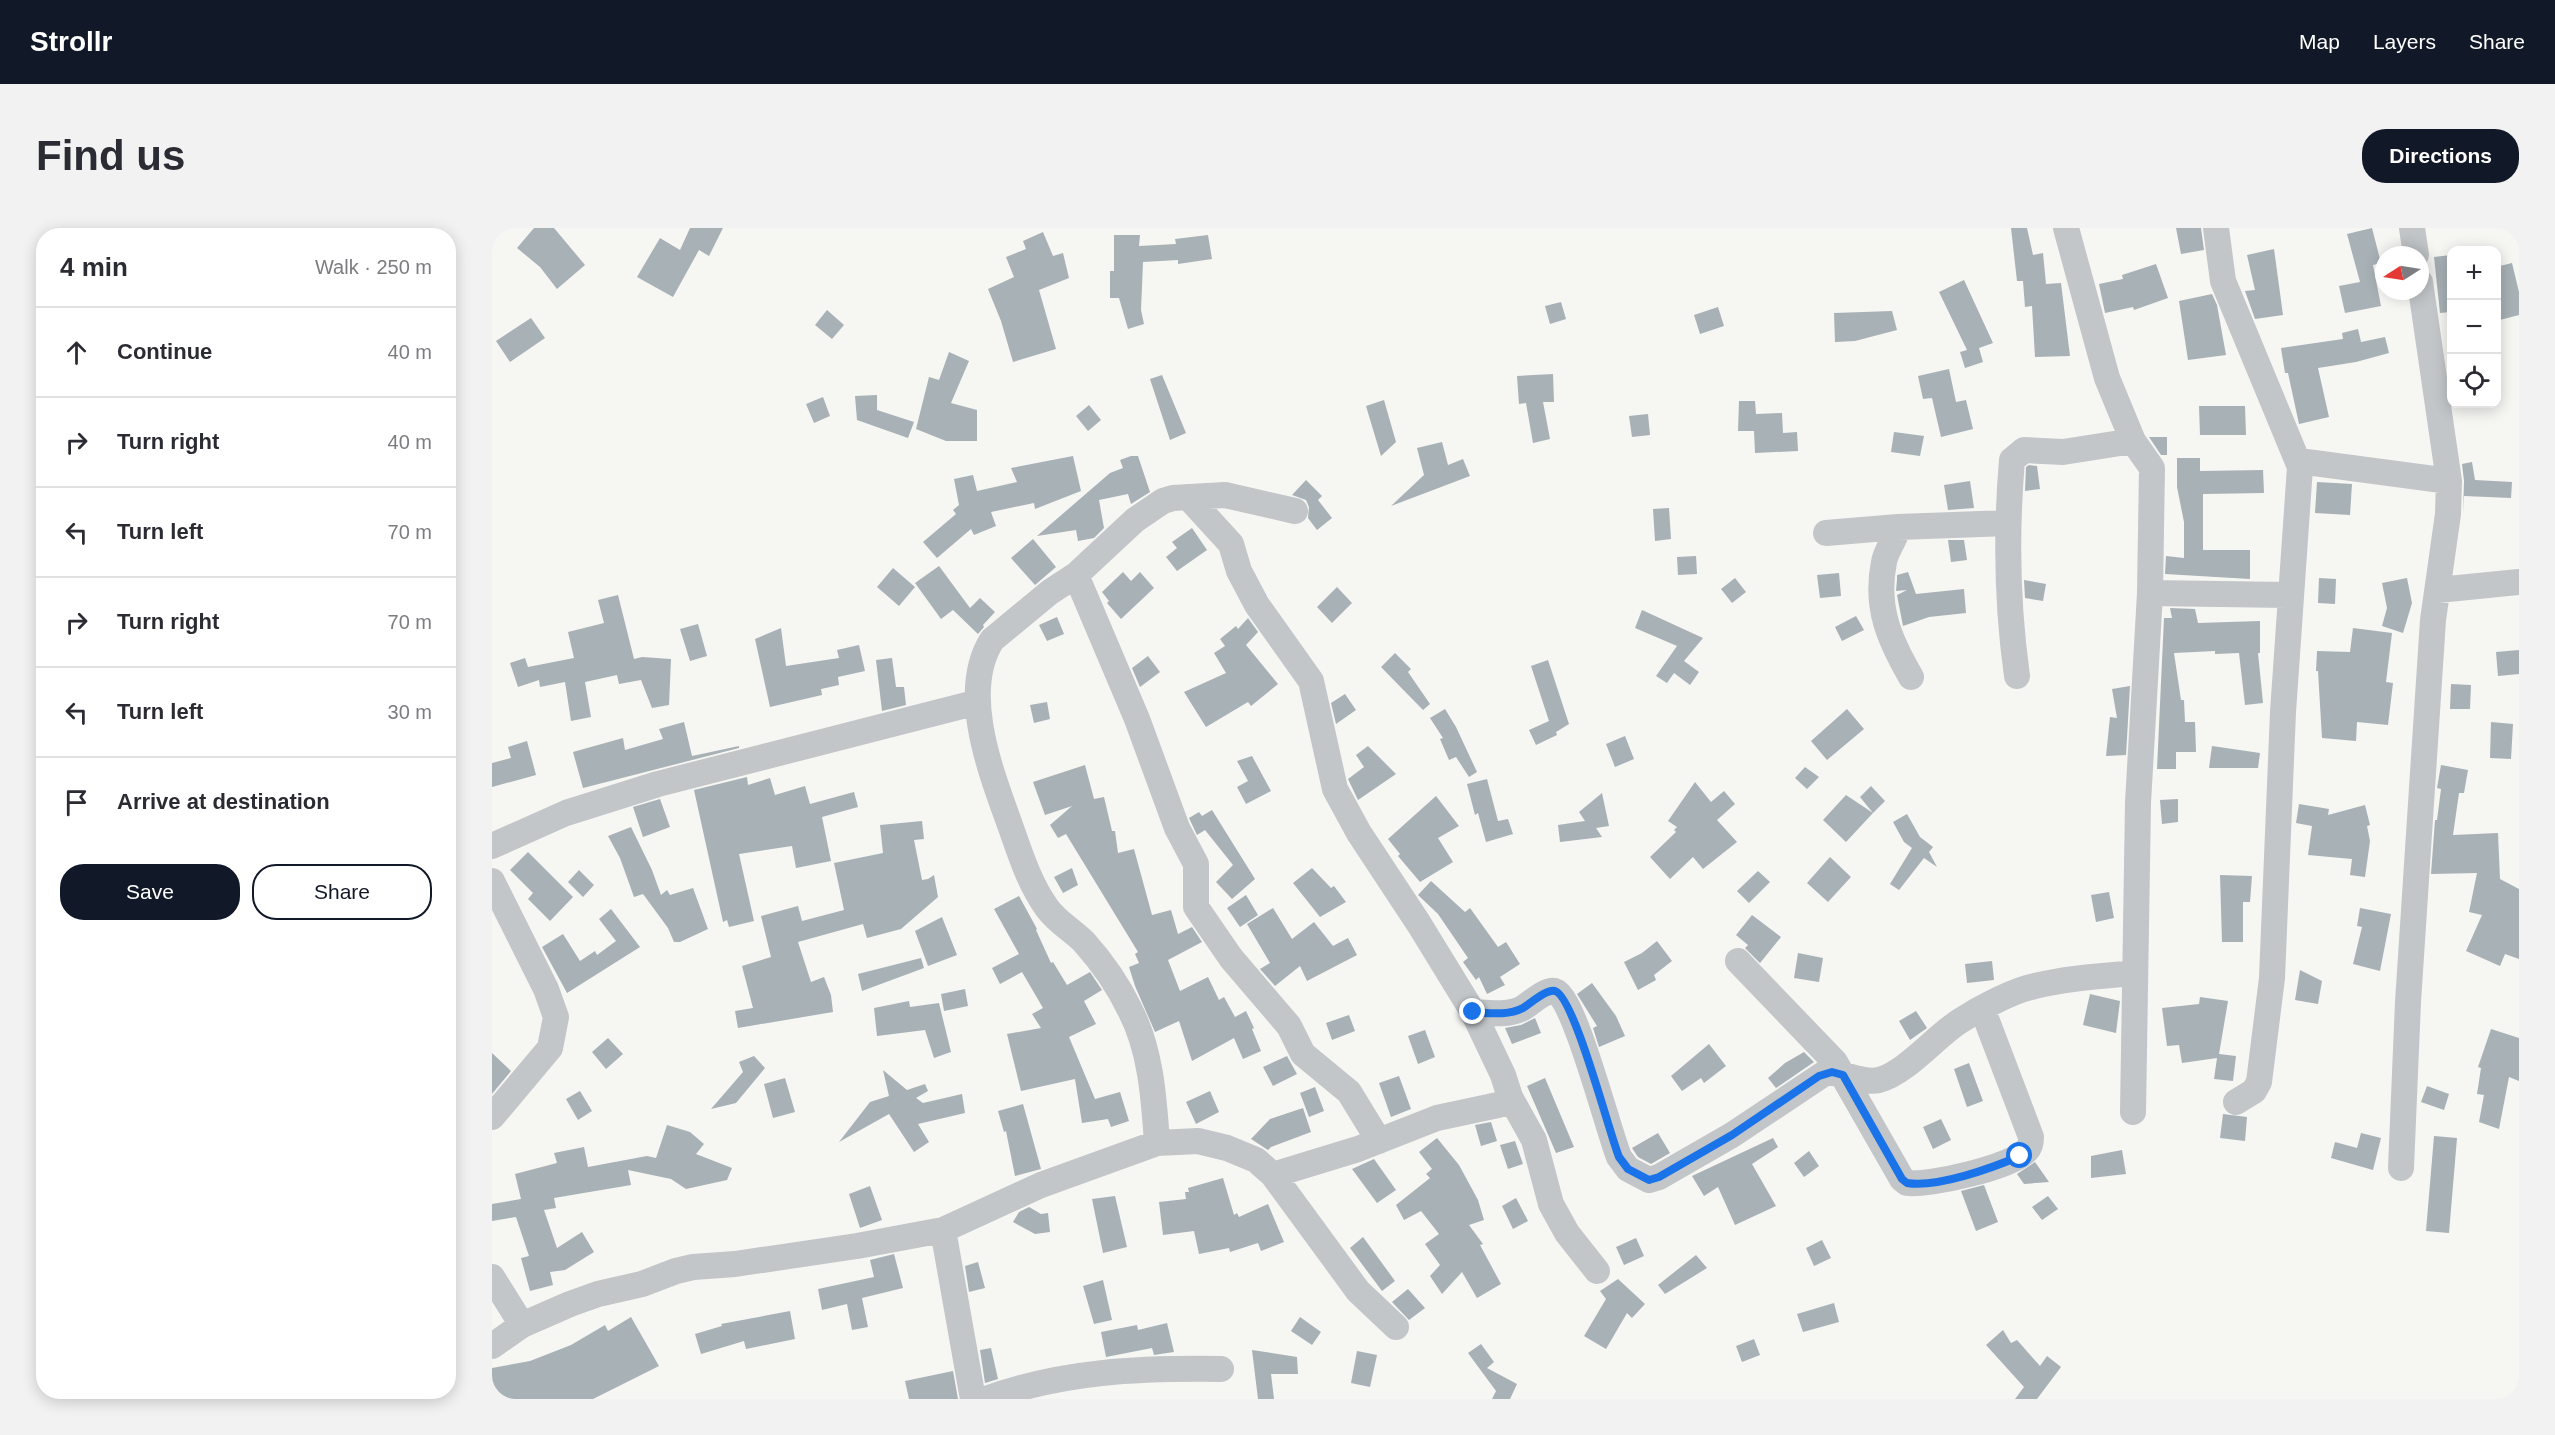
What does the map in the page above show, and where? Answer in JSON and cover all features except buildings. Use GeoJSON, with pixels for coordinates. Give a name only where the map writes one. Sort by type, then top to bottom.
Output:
{"type":"FeatureCollection","features":[{"type":"Feature","properties":{"kind":"street"},"geometry":{"type":"LineString","coordinates":[[2066,228],[2107,378],[2133,441],[2152,468],[2151,593],[2138,803],[2133,1112]]}},
{"type":"Feature","properties":{"kind":"street"},"geometry":{"type":"LineString","coordinates":[[2216,228],[2223,281],[2300,467],[2291,595],[2272,978],[2259,1082],[2254,1092],[2236,1102]]}},
{"type":"Feature","properties":{"kind":"street"},"geometry":{"type":"LineString","coordinates":[[2412,228],[2415,246]]}},
{"type":"Feature","properties":{"kind":"street"},"geometry":{"type":"LineString","coordinates":[[2401,1168],[2408,1002],[2433,621],[2448,514],[2449,481],[2423,300]]}},
{"type":"Feature","properties":{"kind":"street"},"geometry":{"type":"LineString","coordinates":[[2017,676],[2010,629],[2008,523],[2012,460],[2016,454],[2024,450],[2063,452],[2133,441]]}},
{"type":"Feature","properties":{"kind":"street"},"geometry":{"type":"LineString","coordinates":[[2300,467],[2306,462],[2449,481]]}},
{"type":"Feature","properties":{"kind":"street"},"geometry":{"type":"LineString","coordinates":[[1156,1143],[1152,1090],[1141,1034],[1130,1010],[1108,971],[1082,940],[1067,929],[1047,908],[1028,874],[983,744],[978,702],[980,670],[985,650],[992,640],[1050,592],[1076,575],[1152,507],[1173,498],[1225,495],[1295,511]]}},
{"type":"Feature","properties":{"kind":"street"},"geometry":{"type":"LineString","coordinates":[[1188,497],[1231,544],[1239,571],[1257,605],[1311,681],[1335,789],[1359,833],[1473,1012],[1503,1075],[1510,1097],[1534,1140],[1551,1204],[1558,1219],[1597,1270]]}},
{"type":"Feature","properties":{"kind":"street"},"geometry":{"type":"LineString","coordinates":[[1826,533],[1898,527],[2008,523]]}},
{"type":"Feature","properties":{"kind":"street"},"geometry":{"type":"LineString","coordinates":[[1898,527],[1894,543],[1884,558],[1882,574],[1884,620],[1891,643],[1911,677]]}},
{"type":"Feature","properties":{"kind":"street"},"geometry":{"type":"LineString","coordinates":[[1076,575],[1137,719],[1158,783],[1177,828],[1196,864],[1196,908],[1231,958],[1289,1026],[1304,1054],[1349,1092],[1378,1141]]}},
{"type":"Feature","properties":{"kind":"street"},"geometry":{"type":"LineString","coordinates":[[2438,590],[2519,582]]}},
{"type":"Feature","properties":{"kind":"street"},"geometry":{"type":"LineString","coordinates":[[2151,593],[2291,595]]}},
{"type":"Feature","properties":{"kind":"street"},"geometry":{"type":"LineString","coordinates":[[492,846],[566,813],[626,794],[728,765],[978,702]]}},
{"type":"Feature","properties":{"kind":"street"},"geometry":{"type":"LineString","coordinates":[[492,881],[546,989],[556,1017],[550,1048],[492,1117]]}},
{"type":"Feature","properties":{"kind":"street"},"geometry":{"type":"LineString","coordinates":[[1738,961],[1822,1048],[1843,1075],[1902,1179],[1907,1183],[1962,1176],[1997,1166],[2028,1150],[2031,1137],[1982,1008]]}},
{"type":"Feature","properties":{"kind":"street"},"geometry":{"type":"LineString","coordinates":[[1473,1012],[1509,1012],[1525,1006],[1550,991],[1561,995],[1581,1038],[1619,1157],[1628,1169],[1649,1180],[1659,1177],[1732,1135],[1819,1076],[1832,1072],[1868,1081],[1880,1080],[1903,1066],[1958,1022],[1982,1008],[2033,986],[2079,978],[2135,973]]}},
{"type":"Feature","properties":{"kind":"street"},"geometry":{"type":"LineString","coordinates":[[1273,1175],[1318,1162],[1437,1118],[1498,1105],[1506,1102],[1510,1097]]}},
{"type":"Feature","properties":{"kind":"street"},"geometry":{"type":"LineString","coordinates":[[492,1346],[522,1325],[598,1294],[642,1284],[693,1267],[783,1257],[901,1239],[943,1230],[1041,1185],[1156,1143],[1198,1141],[1227,1148],[1256,1160],[1273,1175],[1358,1292],[1395,1327]]}},
{"type":"Feature","properties":{"kind":"street"},"geometry":{"type":"LineString","coordinates":[[943,1230],[973,1399]]}},
{"type":"Feature","properties":{"kind":"street"},"geometry":{"type":"LineString","coordinates":[[492,1277],[522,1325]]}},
{"type":"Feature","properties":{"kind":"street"},"geometry":{"type":"LineString","coordinates":[[986,1399],[1041,1381],[1084,1374],[1165,1368],[1221,1369]]}},
{"type":"Feature","properties":{"kind":"route"},"geometry":{"type":"LineString","coordinates":[[1473,1012],[1517,1011],[1550,991],[1561,995],[1575,1020],[1619,1157],[1628,1169],[1649,1180],[1659,1177],[1732,1135],[1819,1076],[1832,1072],[1843,1075],[1902,1179],[1907,1183],[1962,1176],[1997,1166],[2020,1156]]}}]}
